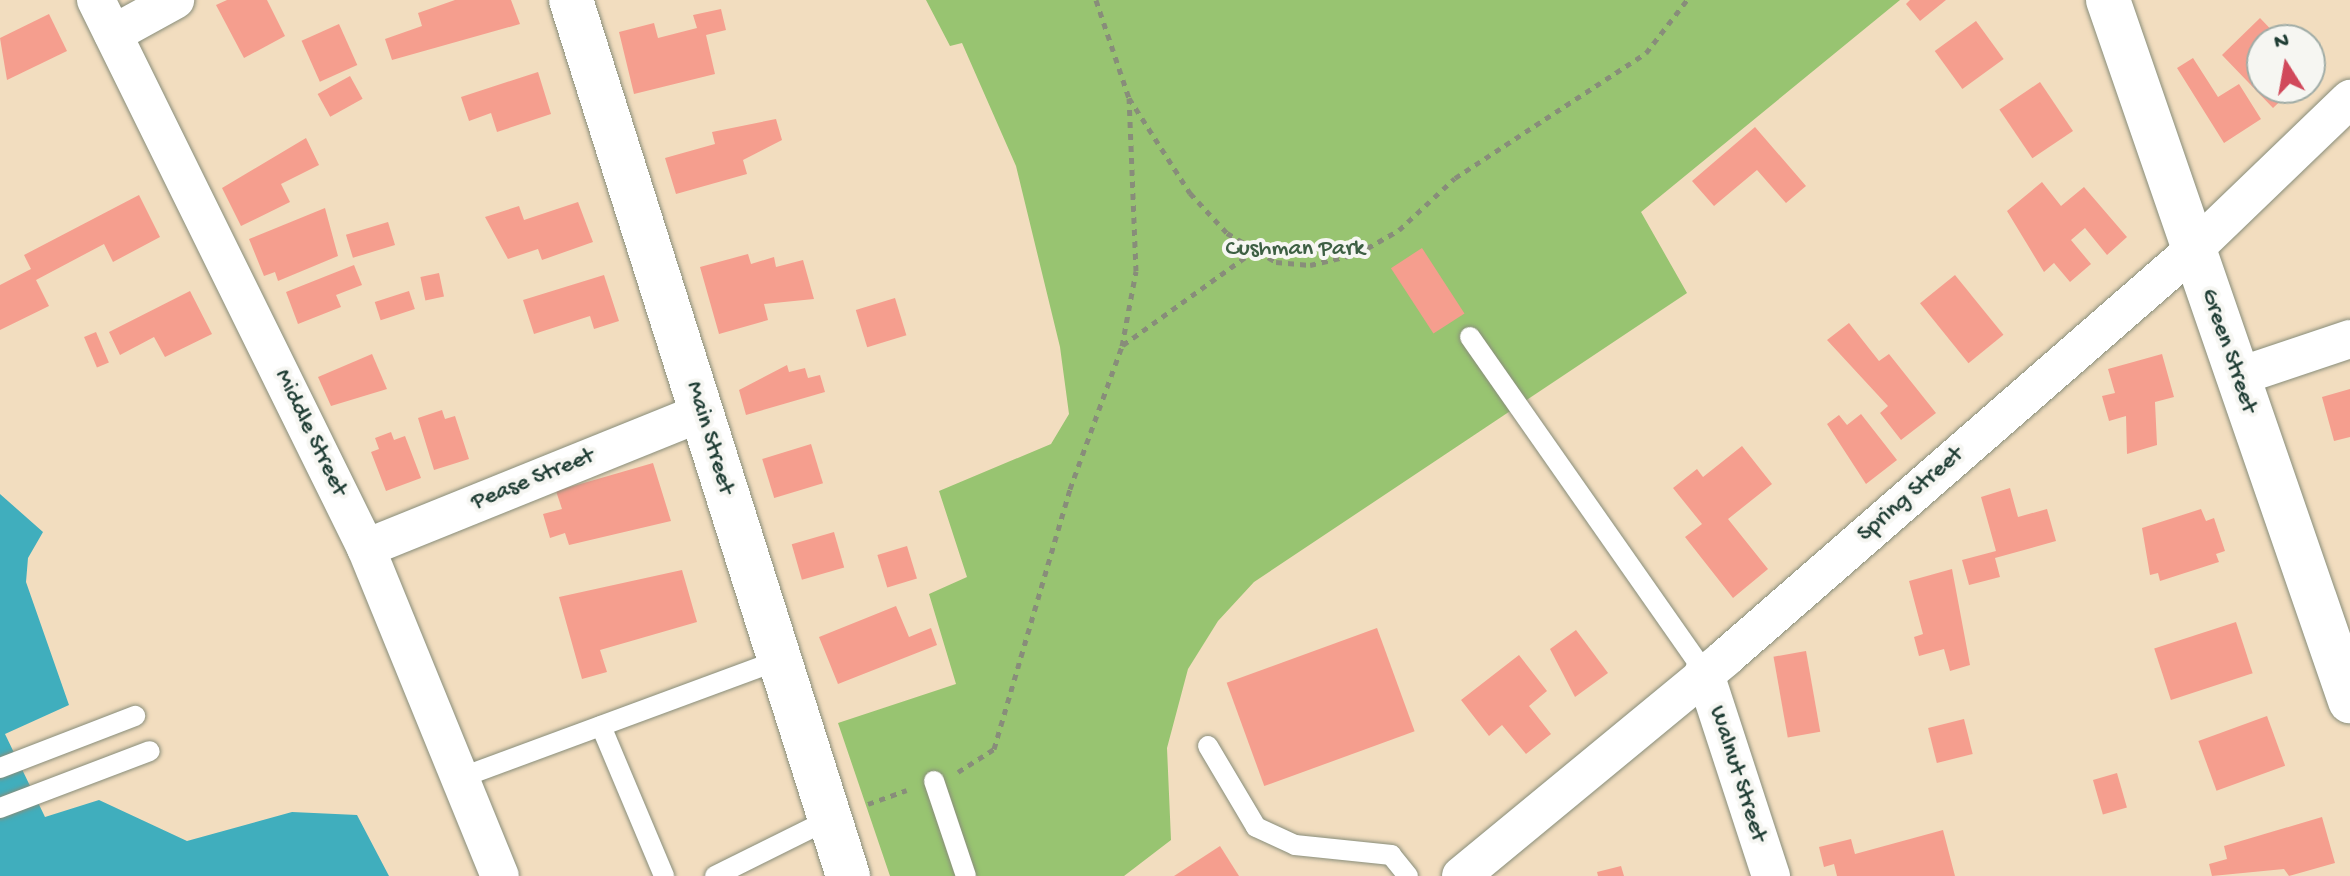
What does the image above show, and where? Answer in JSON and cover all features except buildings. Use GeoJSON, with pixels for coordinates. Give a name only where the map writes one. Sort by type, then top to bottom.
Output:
{"type":"FeatureCollection","features":[{"type":"Feature","properties":{"kind":"main road","name":"Main Street"},"geometry":{"type":"LineString","coordinates":[[571,0],[848,876]]}},
{"type":"Feature","properties":{"kind":"main road","name":"Green Street"},"geometry":{"type":"LineString","coordinates":[[2108,0],[2350,701]]}},
{"type":"Feature","properties":{"kind":"street","name":"Middle Street"},"geometry":{"type":"LineString","coordinates":[[96,0],[366,548],[500,876]]}},
{"type":"Feature","properties":{"kind":"street"},"geometry":{"type":"LineString","coordinates":[[113,34],[175,0]]}},
{"type":"Feature","properties":{"kind":"street","name":"Spring Street"},"geometry":{"type":"LineString","coordinates":[[1461,876],[2193,250],[2350,99]]}},
{"type":"Feature","properties":{"kind":"street"},"geometry":{"type":"LineString","coordinates":[[2237,377],[2350,339]]}},
{"type":"Feature","properties":{"kind":"street","name":"Pease Street"},"geometry":{"type":"LineString","coordinates":[[366,548],[700,413]]}},
{"type":"Feature","properties":{"kind":"street","name":"Walnut Street"},"geometry":{"type":"LineString","coordinates":[[1704,671],[1771,876]]}},
{"type":"Feature","properties":{"kind":"lane"},"geometry":{"type":"LineString","coordinates":[[1470,337],[1704,671]]}},
{"type":"Feature","properties":{"kind":"lane"},"geometry":{"type":"LineString","coordinates":[[460,778],[779,660]]}},
{"type":"Feature","properties":{"kind":"lane"},"geometry":{"type":"LineString","coordinates":[[0,768],[135,716]]}},
{"type":"Feature","properties":{"kind":"lane"},"geometry":{"type":"LineString","coordinates":[[601,726],[664,876]]}},
{"type":"Feature","properties":{"kind":"lane"},"geometry":{"type":"LineString","coordinates":[[1208,746],[1256,827],[1295,845],[1391,855],[1408,876]]}},
{"type":"Feature","properties":{"kind":"lane"},"geometry":{"type":"LineString","coordinates":[[0,808],[150,751]]}},
{"type":"Feature","properties":{"kind":"lane"},"geometry":{"type":"LineString","coordinates":[[934,781],[966,876]]}},
{"type":"Feature","properties":{"kind":"lane"},"geometry":{"type":"LineString","coordinates":[[715,876],[830,819]]}},
{"type":"Feature","properties":{"kind":"path"},"geometry":{"type":"LineString","coordinates":[[1096,0],[1129,98],[1190,193],[1227,233],[1255,250],[1276,262],[1310,265],[1357,254],[1399,230],[1455,178],[1646,53],[1687,0]]}},
{"type":"Feature","properties":{"kind":"path"},"geometry":{"type":"LineString","coordinates":[[830,819],[934,781],[994,749],[1070,489],[1122,346],[1136,271],[1129,98]]}},
{"type":"Feature","properties":{"kind":"path"},"geometry":{"type":"LineString","coordinates":[[1122,346],[1255,250]]}},
{"type":"Feature","properties":{"kind":"green space","name":"Cushman Park"},"geometry":{"type":"Polygon","coordinates":[[[926,0],[1900,0],[1641,212],[1687,293],[1254,582],[1218,621],[1188,669],[1167,748],[1171,840],[1124,876],[890,876],[838,723],[956,684],[929,594],[967,577],[939,491],[1051,444],[1069,414],[1060,347],[1016,166],[962,43],[950,46],[926,0]]]}},
{"type":"Feature","properties":{"kind":"water"},"geometry":{"type":"Polygon","coordinates":[[[0,494],[43,532],[28,558],[26,582],[69,705],[5,734],[45,817],[99,800],[187,841],[292,812],[357,815],[389,876],[0,876],[0,494]]]}}]}
